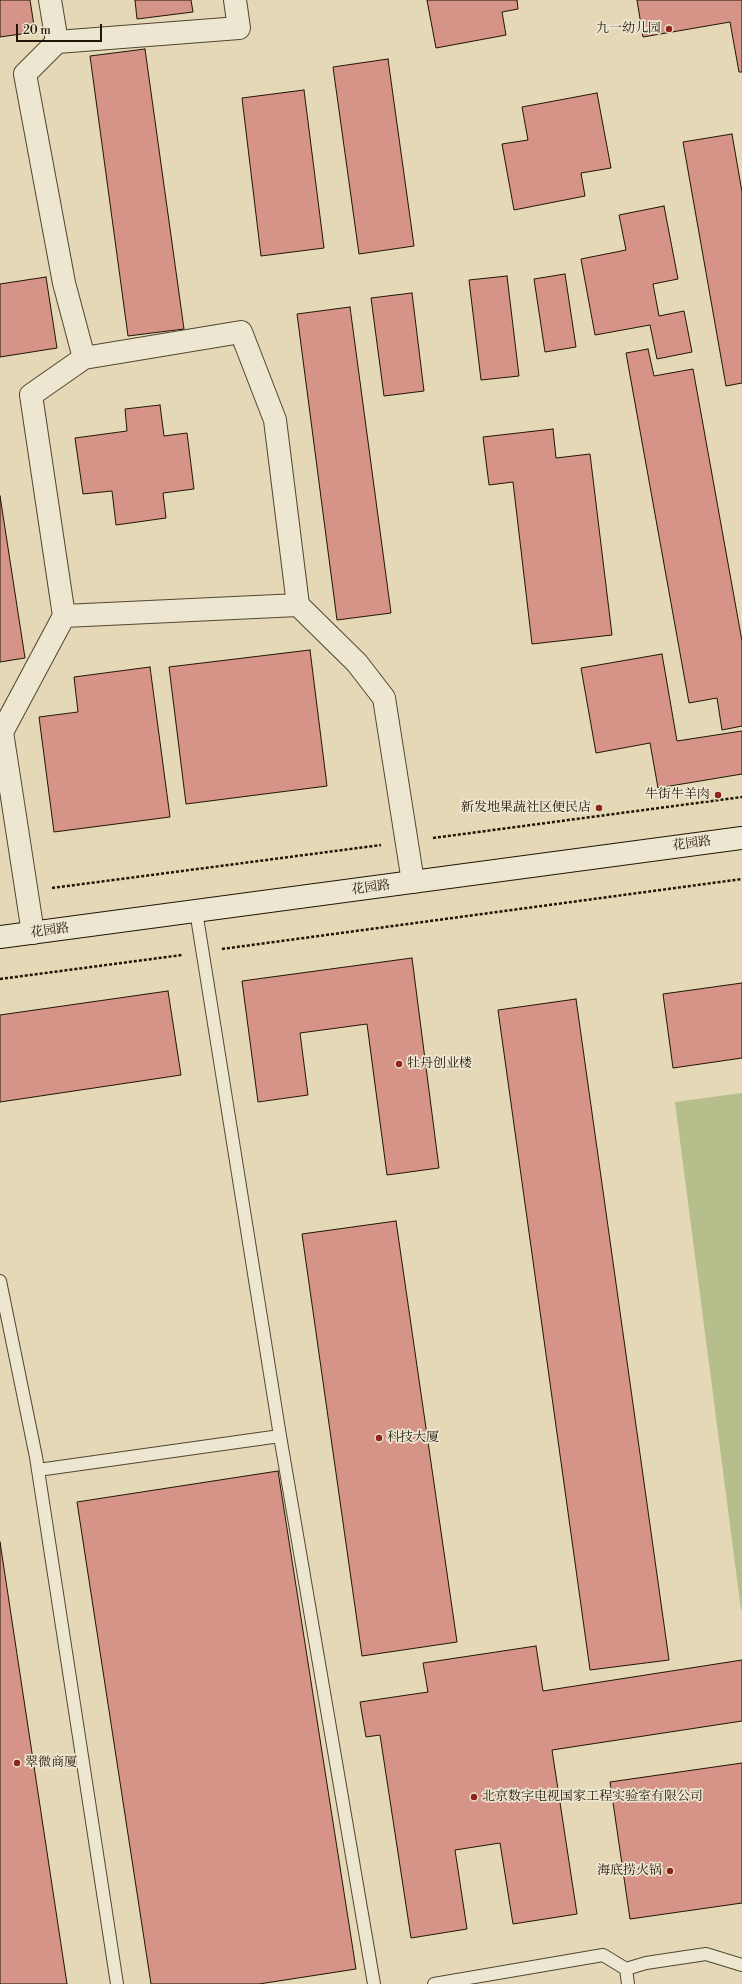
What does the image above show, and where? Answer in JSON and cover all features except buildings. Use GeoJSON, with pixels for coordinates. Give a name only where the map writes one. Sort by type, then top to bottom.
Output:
{"type":"FeatureCollection","features":[{"type":"Feature","properties":{"kind":"street"},"geometry":{"type":"LineString","coordinates":[[50,0],[57,42]]}},
{"type":"Feature","properties":{"kind":"street"},"geometry":{"type":"LineString","coordinates":[[84,358],[64,283],[25,74],[57,42],[239,28],[236,0]]}},
{"type":"Feature","properties":{"kind":"street"},"geometry":{"type":"LineString","coordinates":[[33,933],[2,732],[64,616],[31,395],[84,358],[241,332],[274,420],[298,605],[357,663],[384,698],[413,882]]}},
{"type":"Feature","properties":{"kind":"street"},"geometry":{"type":"LineString","coordinates":[[64,616],[298,605]]}},
{"type":"Feature","properties":{"kind":"street","name":"花园路"},"geometry":{"type":"LineString","coordinates":[[0,938],[742,838]]}},
{"type":"Feature","properties":{"kind":"lane"},"geometry":{"type":"LineString","coordinates":[[196,911],[280,1436],[374,1984]]}},
{"type":"Feature","properties":{"kind":"lane"},"geometry":{"type":"LineString","coordinates":[[0,1281],[38,1470],[117,1984]]}},
{"type":"Feature","properties":{"kind":"lane"},"geometry":{"type":"LineString","coordinates":[[38,1470],[280,1436]]}},
{"type":"Feature","properties":{"kind":"lane"},"geometry":{"type":"LineString","coordinates":[[434,1984],[603,1955],[626,1968],[646,1963],[706,1954],[742,1965]]}},
{"type":"Feature","properties":{"kind":"lane"},"geometry":{"type":"LineString","coordinates":[[626,1968],[628,1984]]}},
{"type":"Feature","properties":{"kind":"path"},"geometry":{"type":"LineString","coordinates":[[27,892],[742,797]]}},
{"type":"Feature","properties":{"kind":"path"},"geometry":{"type":"LineString","coordinates":[[0,979],[742,879]]}},
{"type":"Feature","properties":{"kind":"green space"},"geometry":{"type":"Polygon","coordinates":[[[742,1093],[742,1609],[741,1610],[675,1102],[742,1093]]]}},
{"type":"Feature","properties":{"kind":"place","name":"九一幼儿园"},"geometry":{"type":"Point","coordinates":[669,29]}},
{"type":"Feature","properties":{"kind":"place","name":"牛街牛羊肉"},"geometry":{"type":"Point","coordinates":[718,795]}},
{"type":"Feature","properties":{"kind":"place","name":"新发地果蔬社区便民店"},"geometry":{"type":"Point","coordinates":[599,808]}},
{"type":"Feature","properties":{"kind":"place","name":"牡丹创业楼"},"geometry":{"type":"Point","coordinates":[399,1064]}},
{"type":"Feature","properties":{"kind":"place","name":"科技大厦"},"geometry":{"type":"Point","coordinates":[379,1438]}},
{"type":"Feature","properties":{"kind":"place","name":"翠微商厦"},"geometry":{"type":"Point","coordinates":[17,1763]}},
{"type":"Feature","properties":{"kind":"place","name":"北京数字电视国家工程实验室有限公司"},"geometry":{"type":"Point","coordinates":[474,1797]}},
{"type":"Feature","properties":{"kind":"place","name":"海底捞火锅"},"geometry":{"type":"Point","coordinates":[670,1871]}}]}
